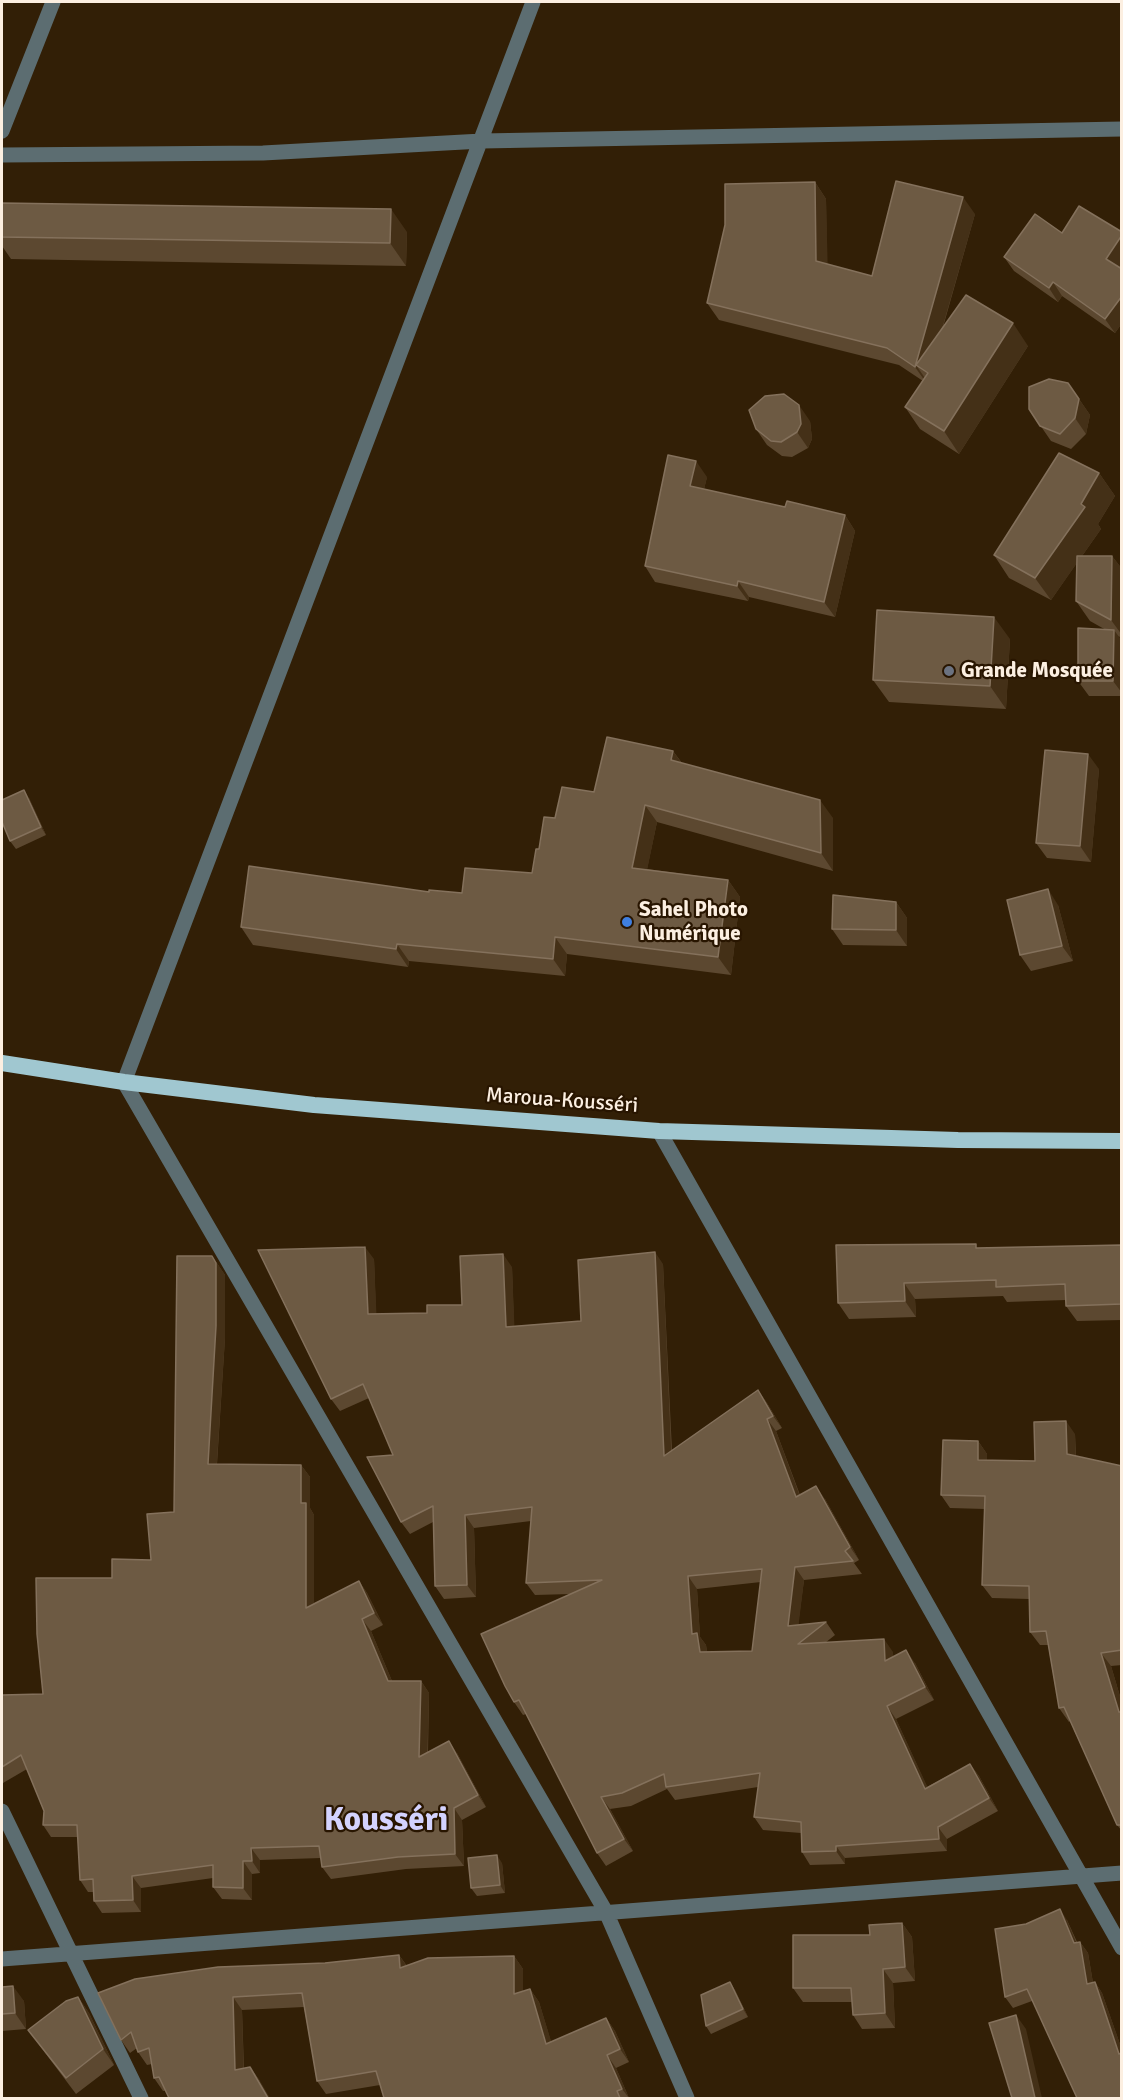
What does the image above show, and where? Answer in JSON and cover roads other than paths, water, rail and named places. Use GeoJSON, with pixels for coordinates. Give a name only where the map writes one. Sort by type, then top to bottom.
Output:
{"type":"FeatureCollection","features":[{"type":"Feature","properties":{"kind":"highway","name":"Maroua-Kousséri"},"geometry":{"type":"LineString","coordinates":[[2,1063],[124,1082],[314,1105],[659,1131],[957,1140],[1122,1141]]}},
{"type":"Feature","properties":{"kind":"street"},"geometry":{"type":"LineString","coordinates":[[2,131],[53,2]]}},
{"type":"Feature","properties":{"kind":"street"},"geometry":{"type":"LineString","coordinates":[[533,2],[124,1082],[606,1912],[687,2098]]}},
{"type":"Feature","properties":{"kind":"street"},"geometry":{"type":"LineString","coordinates":[[2,155],[262,153],[482,141],[1122,129]]}},
{"type":"Feature","properties":{"kind":"street"},"geometry":{"type":"LineString","coordinates":[[659,1131],[1078,1876],[1122,1948]]}},
{"type":"Feature","properties":{"kind":"street"},"geometry":{"type":"LineString","coordinates":[[2,1811],[141,2098]]}},
{"type":"Feature","properties":{"kind":"street"},"geometry":{"type":"LineString","coordinates":[[2,1959],[1122,1873]]}},
{"type":"Feature","properties":{"kind":"place","name":"Grande Mosquée"},"geometry":{"type":"Point","coordinates":[949,671]}},
{"type":"Feature","properties":{"kind":"place","name":"Sahel Photo Numérique"},"geometry":{"type":"Point","coordinates":[627,922]}},
{"type":"Feature","properties":{"kind":"district","name":"Kousséri"},"geometry":{"type":"Point","coordinates":[386,1821]}}]}
